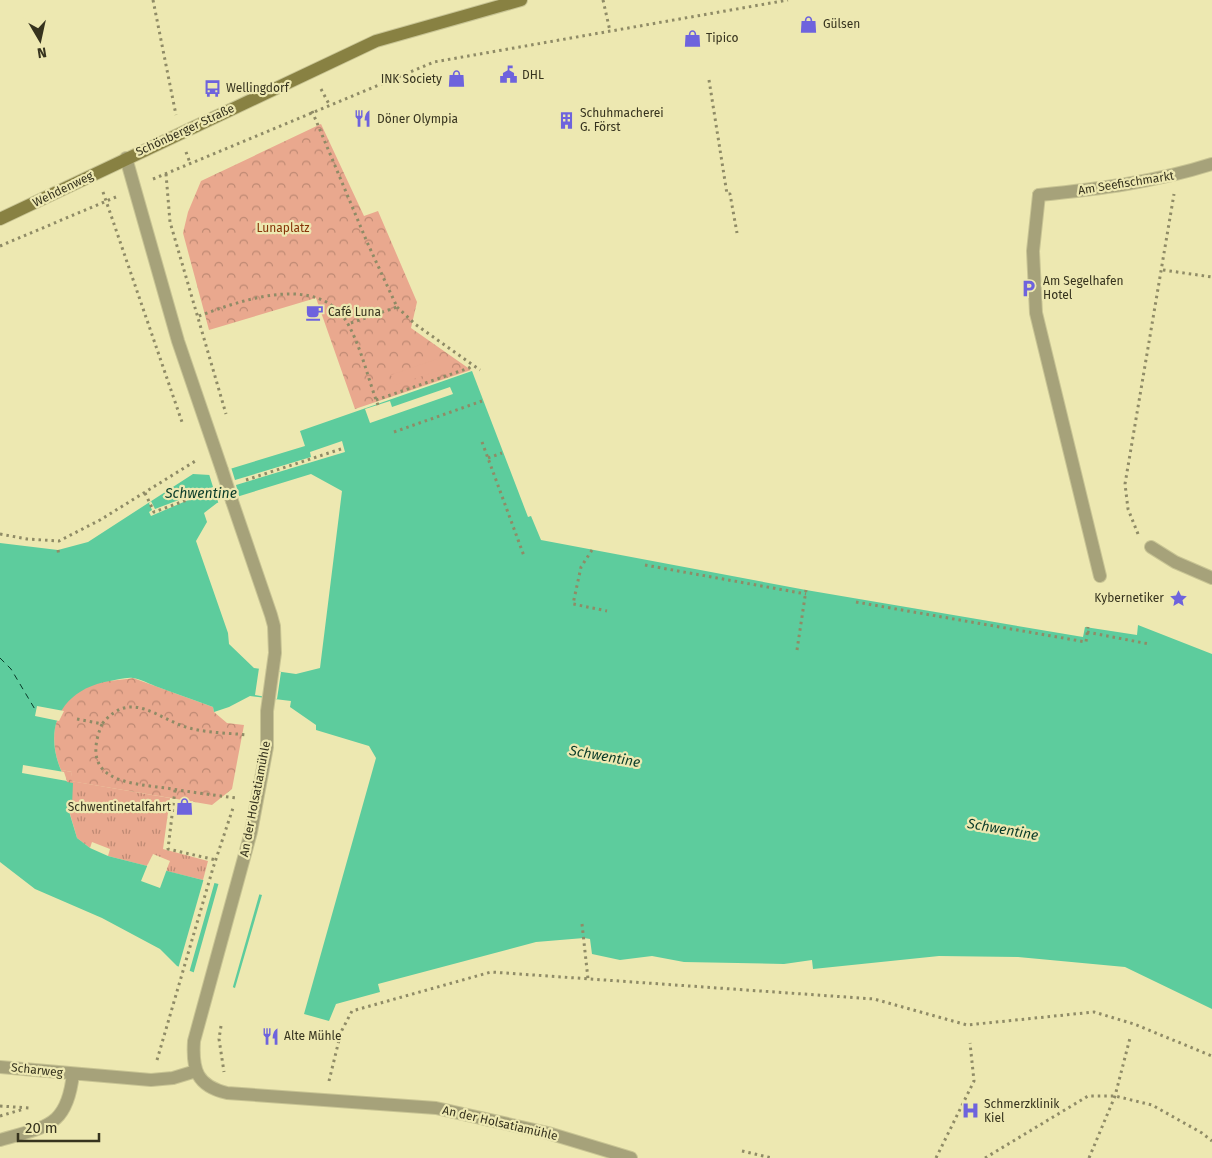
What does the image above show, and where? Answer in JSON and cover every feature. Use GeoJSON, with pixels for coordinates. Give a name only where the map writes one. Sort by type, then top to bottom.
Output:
{"type":"FeatureCollection","features":[{"type":"Feature","properties":{"kind":"street","name":"Schönberger Straße"},"geometry":{"type":"LineString","coordinates":[[222,470],[178,341],[126,158],[376,41],[521,0]]}},
{"type":"Feature","properties":{"kind":"street","name":"Wehdenweg"},"geometry":{"type":"LineString","coordinates":[[0,219],[126,158]]}},
{"type":"Feature","properties":{"kind":"street","name":"Am Seefischmarkt"},"geometry":{"type":"LineString","coordinates":[[1100,576],[1036,313],[1033,251],[1039,195],[1098,189],[1177,175],[1212,164]]}},
{"type":"Feature","properties":{"kind":"street","name":"An der Holsatiamühle"},"geometry":{"type":"LineString","coordinates":[[222,470],[274,626],[274,671],[269,698],[267,747],[251,832],[194,1041],[196,1071],[208,1086],[227,1093],[436,1108],[548,1133],[632,1158]]}},
{"type":"Feature","properties":{"kind":"street"},"geometry":{"type":"LineString","coordinates":[[1151,546],[1175,562],[1212,578]]}},
{"type":"Feature","properties":{"kind":"street","name":"Scharweg"},"geometry":{"type":"LineString","coordinates":[[0,1066],[73,1074]]}},
{"type":"Feature","properties":{"kind":"street"},"geometry":{"type":"LineString","coordinates":[[0,1140],[47,1125],[58,1118],[66,1109],[71,1096],[73,1074],[151,1080],[173,1078],[196,1071]]}},
{"type":"Feature","properties":{"kind":"path"},"geometry":{"type":"LineString","coordinates":[[153,0],[179,133],[190,163]]}},
{"type":"Feature","properties":{"kind":"path"},"geometry":{"type":"LineString","coordinates":[[602,0],[610,31]]}},
{"type":"Feature","properties":{"kind":"path"},"geometry":{"type":"LineString","coordinates":[[228,418],[170,222],[166,174],[312,111],[434,62],[788,0]]}},
{"type":"Feature","properties":{"kind":"path"},"geometry":{"type":"LineString","coordinates":[[709,80],[727,194],[730,194],[737,233]]}},
{"type":"Feature","properties":{"kind":"path"},"geometry":{"type":"LineString","coordinates":[[312,111],[367,242],[398,307],[415,324],[480,370]]}},
{"type":"Feature","properties":{"kind":"path"},"geometry":{"type":"LineString","coordinates":[[1151,546],[1136,531],[1128,509],[1125,484],[1163,270],[1177,175]]}},
{"type":"Feature","properties":{"kind":"path"},"geometry":{"type":"LineString","coordinates":[[0,246],[108,202],[142,311],[185,432]]}},
{"type":"Feature","properties":{"kind":"path"},"geometry":{"type":"LineString","coordinates":[[1163,270],[1212,277]]}},
{"type":"Feature","properties":{"kind":"path"},"geometry":{"type":"LineString","coordinates":[[199,316],[259,298],[285,293],[299,294],[326,302],[348,324],[378,405]]}},
{"type":"Feature","properties":{"kind":"path"},"geometry":{"type":"LineString","coordinates":[[348,324],[398,307]]}},
{"type":"Feature","properties":{"kind":"path"},"geometry":{"type":"LineString","coordinates":[[376,400],[473,365]]}},
{"type":"Feature","properties":{"kind":"path"},"geometry":{"type":"LineString","coordinates":[[394,432],[482,401]]}},
{"type":"Feature","properties":{"kind":"path"},"geometry":{"type":"LineString","coordinates":[[482,442],[524,556]]}},
{"type":"Feature","properties":{"kind":"path"},"geometry":{"type":"LineString","coordinates":[[328,457],[328,454],[341,450]]}},
{"type":"Feature","properties":{"kind":"path"},"geometry":{"type":"LineString","coordinates":[[0,534],[27,539],[59,541],[145,494],[198,460],[195,454]]}},
{"type":"Feature","properties":{"kind":"path"},"geometry":{"type":"LineString","coordinates":[[488,458],[502,454]]}},
{"type":"Feature","properties":{"kind":"path"},"geometry":{"type":"LineString","coordinates":[[145,494],[154,512],[167,506],[168,509]]}},
{"type":"Feature","properties":{"kind":"path"},"geometry":{"type":"LineString","coordinates":[[58,550],[59,556]]}},
{"type":"Feature","properties":{"kind":"path"},"geometry":{"type":"LineString","coordinates":[[592,550],[581,567],[573,604],[607,611]]}},
{"type":"Feature","properties":{"kind":"path"},"geometry":{"type":"LineString","coordinates":[[645,565],[806,592],[797,650]]}},
{"type":"Feature","properties":{"kind":"path"},"geometry":{"type":"LineString","coordinates":[[856,602],[1086,642],[1088,628]]}},
{"type":"Feature","properties":{"kind":"path"},"geometry":{"type":"LineString","coordinates":[[1087,632],[1149,644]]}},
{"type":"Feature","properties":{"kind":"path"},"geometry":{"type":"LineString","coordinates":[[236,798],[121,782],[104,771],[96,756],[96,740],[102,724],[120,709],[135,706],[188,728],[248,735]]}},
{"type":"Feature","properties":{"kind":"path"},"geometry":{"type":"LineString","coordinates":[[77,719],[102,724]]}},
{"type":"Feature","properties":{"kind":"path"},"geometry":{"type":"LineString","coordinates":[[175,790],[168,849],[216,860]]}},
{"type":"Feature","properties":{"kind":"path"},"geometry":{"type":"LineString","coordinates":[[151,1080],[181,985],[213,868]]}},
{"type":"Feature","properties":{"kind":"path"},"geometry":{"type":"LineString","coordinates":[[582,924],[588,979]]}},
{"type":"Feature","properties":{"kind":"path"},"geometry":{"type":"LineString","coordinates":[[333,1059],[341,1032],[352,1011],[491,972],[874,999],[967,1025],[1094,1012],[1134,1024],[1212,1056]]}},
{"type":"Feature","properties":{"kind":"path"},"geometry":{"type":"LineString","coordinates":[[222,1022],[219,1039],[227,1093]]}},
{"type":"Feature","properties":{"kind":"path"},"geometry":{"type":"LineString","coordinates":[[1089,1158],[1115,1096],[1130,1038]]}},
{"type":"Feature","properties":{"kind":"path"},"geometry":{"type":"LineString","coordinates":[[936,1158],[974,1081],[970,1043]]}},
{"type":"Feature","properties":{"kind":"path"},"geometry":{"type":"LineString","coordinates":[[985,1158],[1088,1096],[1115,1096],[1152,1105],[1202,1133],[1212,1142]]}},
{"type":"Feature","properties":{"kind":"path"},"geometry":{"type":"LineString","coordinates":[[0,1106],[27,1108]]}},
{"type":"Feature","properties":{"kind":"path"},"geometry":{"type":"LineString","coordinates":[[0,1116],[36,1106]]}},
{"type":"Feature","properties":{"kind":"path"},"geometry":{"type":"LineString","coordinates":[[742,1151],[772,1158]]}},
{"type":"Feature","properties":{"kind":"green space","name":"Lunaplatz"},"geometry":{"type":"Polygon","coordinates":[[[321,124],[364,216],[378,211],[417,302],[411,328],[471,370],[355,409],[316,298],[209,330],[183,233],[188,212],[201,181],[321,124]]]}},
{"type":"Feature","properties":{"kind":"green space"},"geometry":{"type":"Polygon","coordinates":[[[437,359],[441,370],[395,385],[391,375],[437,359]]]}},
{"type":"Feature","properties":{"kind":"green space"},"geometry":{"type":"Polygon","coordinates":[[[133,678],[213,707],[214,712],[227,723],[244,725],[232,789],[212,805],[70,781],[72,772],[61,770],[54,742],[58,717],[64,706],[73,696],[98,683],[133,678]]]}},
{"type":"Feature","properties":{"kind":"green space"},"geometry":{"type":"Polygon","coordinates":[[[61,770],[72,772],[71,781],[170,798],[163,849],[208,861],[203,880],[166,871],[170,861],[153,854],[147,866],[108,856],[110,849],[92,842],[90,848],[77,838],[68,807],[67,782],[61,770]]]}},
{"type":"Feature","properties":{"kind":"water","name":"Schwentine"},"geometry":{"type":"Polygon","coordinates":[[[472,371],[528,517],[531,516],[541,540],[806,590],[1083,637],[1085,627],[1137,635],[1138,625],[1212,654],[1212,1009],[1125,967],[1018,957],[939,956],[813,969],[812,960],[784,964],[684,962],[652,956],[620,960],[592,954],[590,939],[584,938],[536,942],[378,984],[380,992],[336,1004],[329,1021],[304,1014],[376,758],[369,746],[316,730],[316,725],[290,707],[291,701],[250,696],[229,707],[214,712],[213,707],[133,678],[92,686],[77,694],[66,705],[58,718],[55,732],[55,748],[59,765],[67,782],[73,783],[72,805],[68,808],[77,838],[90,848],[108,856],[262,895],[235,988],[177,966],[160,949],[102,918],[35,889],[0,862],[0,543],[58,550],[88,542],[193,474],[210,475],[305,446],[300,431],[472,371]],[[311,474],[217,503],[204,513],[207,522],[196,541],[228,633],[229,644],[254,668],[296,674],[320,668],[342,491],[311,474]]]}},
{"type":"Feature","properties":{"kind":"pier"},"geometry":{"type":"Polygon","coordinates":[[[450,387],[453,394],[370,423],[365,409],[390,401],[392,407],[450,387]]]}},
{"type":"Feature","properties":{"kind":"pier"},"geometry":{"type":"Polygon","coordinates":[[[342,441],[345,452],[236,485],[240,499],[219,505],[215,492],[186,501],[151,516],[149,512],[152,510],[149,503],[151,501],[155,509],[213,487],[209,474],[231,467],[235,480],[311,457],[310,452],[342,441]]]}},
{"type":"Feature","properties":{"kind":"pier"},"geometry":{"type":"Polygon","coordinates":[[[259,668],[281,672],[277,699],[255,695],[259,668]]]}},
{"type":"Feature","properties":{"kind":"pier"},"geometry":{"type":"Polygon","coordinates":[[[37,706],[64,711],[59,721],[35,716],[37,706]]]}},
{"type":"Feature","properties":{"kind":"pier"},"geometry":{"type":"Polygon","coordinates":[[[23,765],[64,772],[67,781],[22,773],[23,765]]]}},
{"type":"Feature","properties":{"kind":"pier"},"geometry":{"type":"Polygon","coordinates":[[[148,864],[167,869],[160,888],[141,881],[148,864]]]}},
{"type":"Feature","properties":{"kind":"pier"},"geometry":{"type":"Polygon","coordinates":[[[204,878],[215,881],[189,973],[178,969],[204,878]]]}},
{"type":"Feature","properties":{"kind":"pier"},"geometry":{"type":"Polygon","coordinates":[[[219,882],[260,892],[232,990],[193,975],[219,882]]]}},
{"type":"Feature","properties":{"kind":"ferry route"},"geometry":{"type":"LineString","coordinates":[[0,658],[11,669],[36,711]]}},
{"type":"Feature","properties":{"kind":"place","name":"Gülsen"},"geometry":{"type":"Point","coordinates":[809,24]}},
{"type":"Feature","properties":{"kind":"place","name":"Tipico"},"geometry":{"type":"Point","coordinates":[692,38]}},
{"type":"Feature","properties":{"kind":"place","name":"DHL"},"geometry":{"type":"Point","coordinates":[508,75]}},
{"type":"Feature","properties":{"kind":"place","name":"INK Society"},"geometry":{"type":"Point","coordinates":[456,79]}},
{"type":"Feature","properties":{"kind":"place","name":"Wellingdorf"},"geometry":{"type":"Point","coordinates":[212,88]}},
{"type":"Feature","properties":{"kind":"place","name":"Döner Olympia"},"geometry":{"type":"Point","coordinates":[363,119]}},
{"type":"Feature","properties":{"kind":"place","name":"Schuhmacherei G. Först"},"geometry":{"type":"Point","coordinates":[566,120]}},
{"type":"Feature","properties":{"kind":"place","name":"Am Segelhafen Hotel"},"geometry":{"type":"Point","coordinates":[1029,288]}},
{"type":"Feature","properties":{"kind":"place","name":"Café Luna"},"geometry":{"type":"Point","coordinates":[314,312]}},
{"type":"Feature","properties":{"kind":"place","name":"Kybernetiker"},"geometry":{"type":"Point","coordinates":[1178,598]}},
{"type":"Feature","properties":{"kind":"place","name":"Schwentinetalfahrt"},"geometry":{"type":"Point","coordinates":[185,807]}},
{"type":"Feature","properties":{"kind":"place","name":"Alte Mühle"},"geometry":{"type":"Point","coordinates":[270,1036]}},
{"type":"Feature","properties":{"kind":"place","name":"Schmerzklinik Kiel"},"geometry":{"type":"Point","coordinates":[970,1111]}}]}
